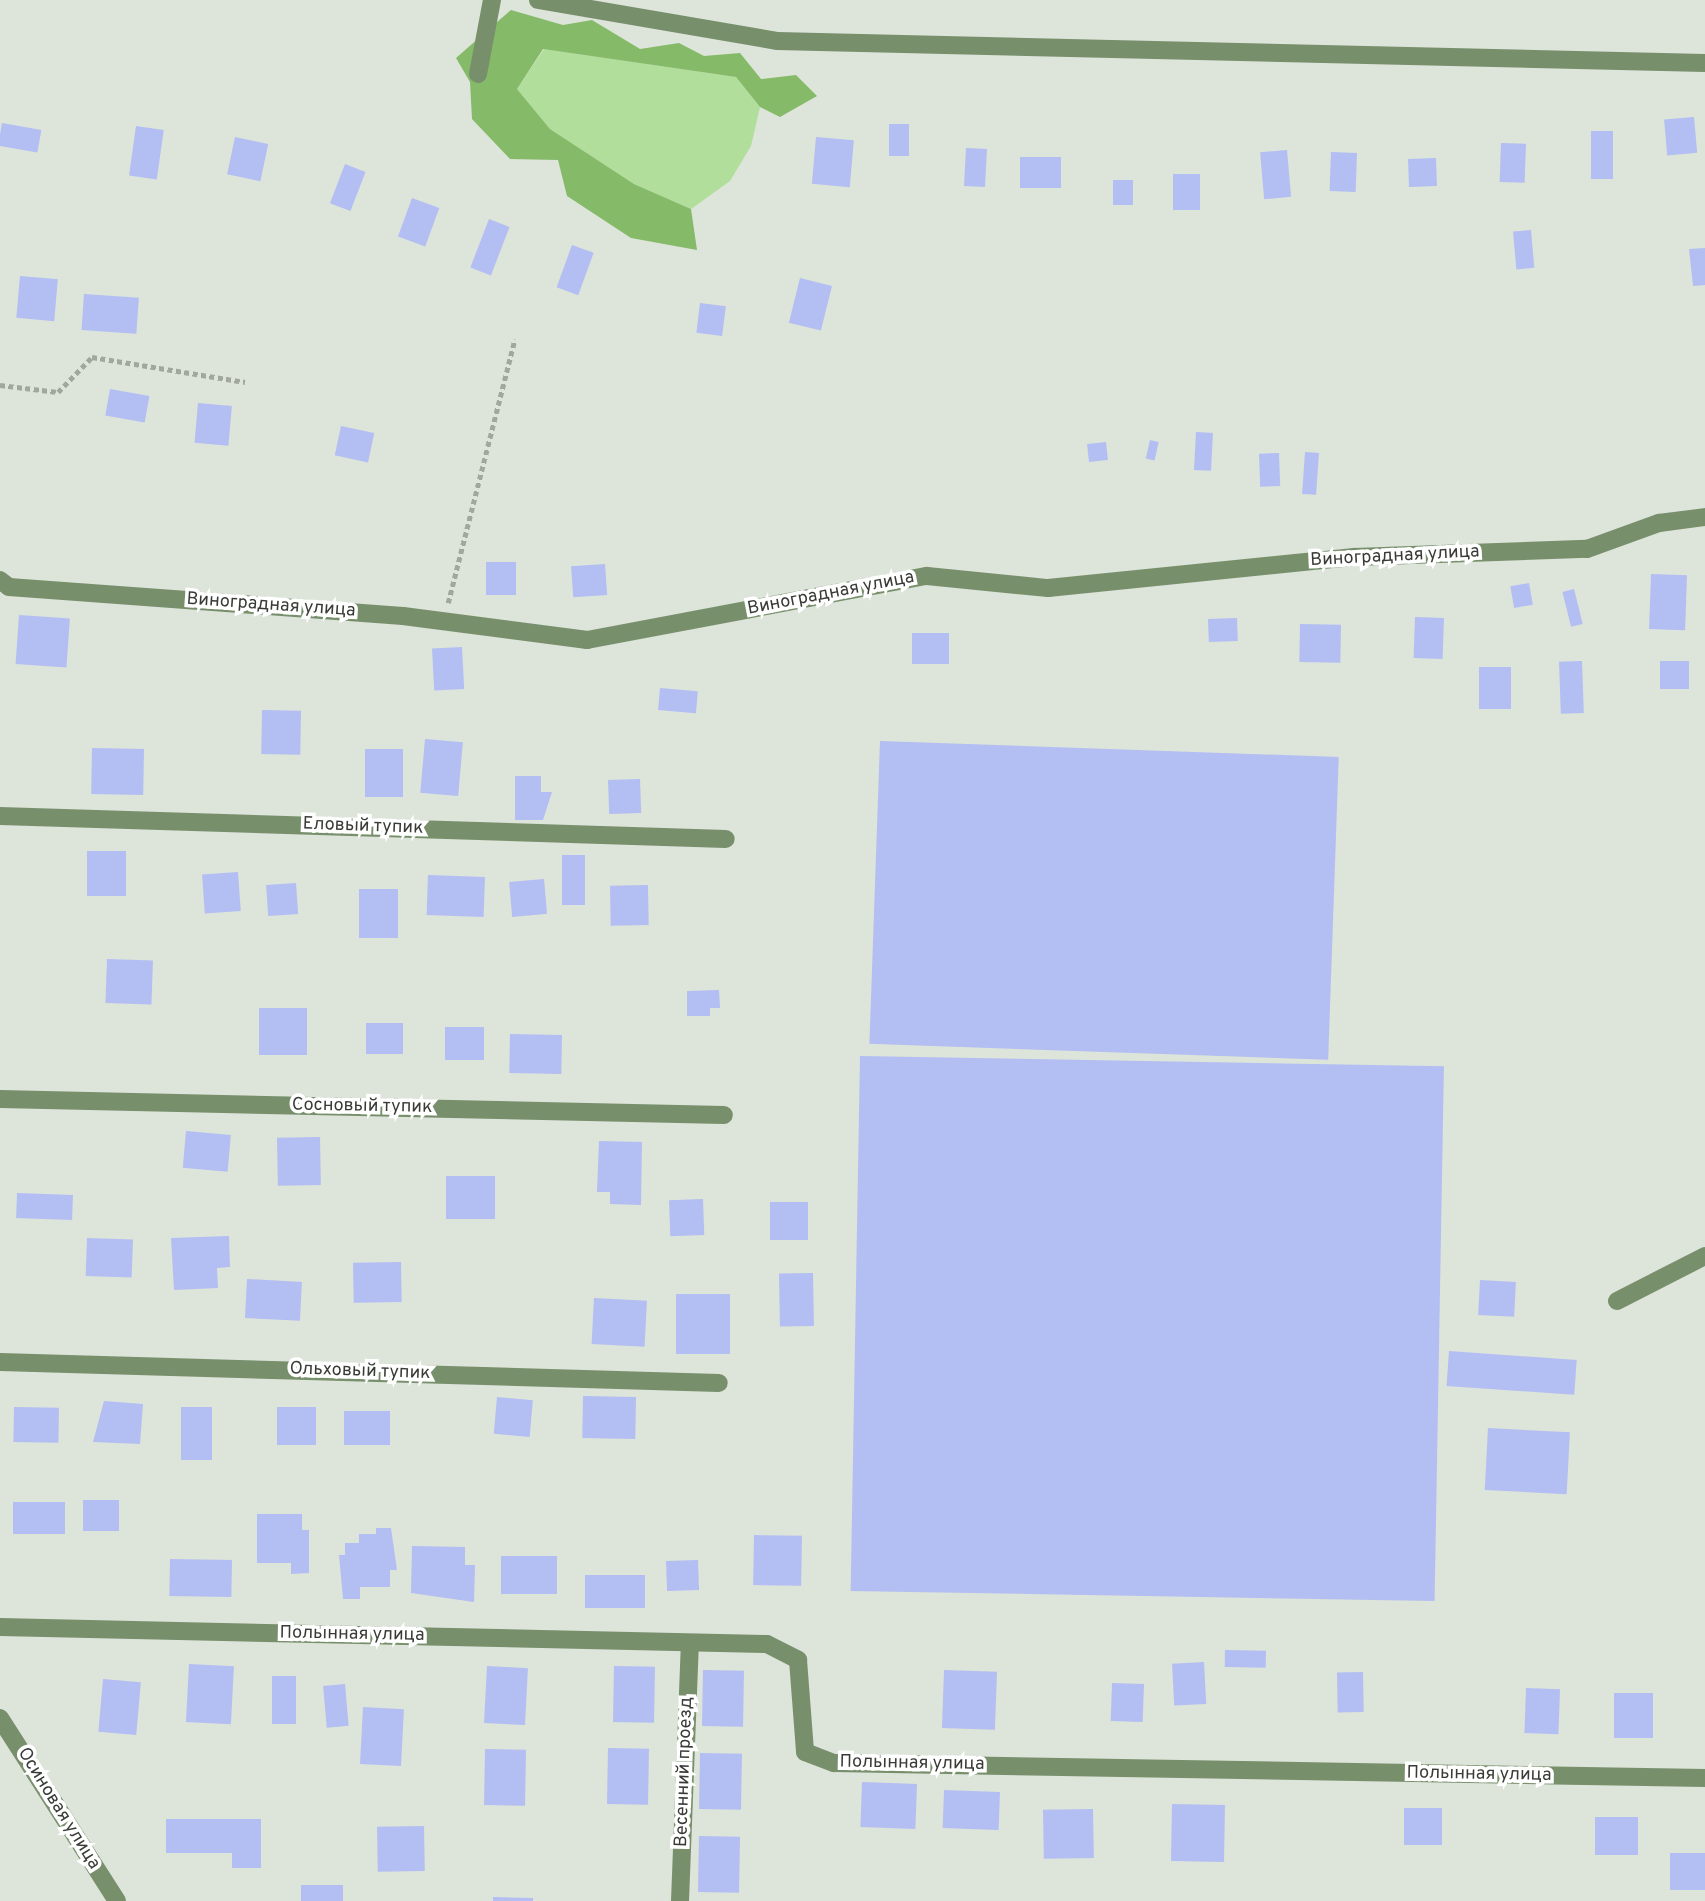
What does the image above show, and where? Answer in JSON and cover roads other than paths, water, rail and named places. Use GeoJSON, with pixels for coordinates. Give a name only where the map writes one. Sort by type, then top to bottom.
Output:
{"type":"FeatureCollection","features":[{"type":"Feature","properties":{"kind":"street"},"geometry":{"type":"LineString","coordinates":[[478,74],[492,0]]}},
{"type":"Feature","properties":{"kind":"street"},"geometry":{"type":"LineString","coordinates":[[538,0],[777,41],[1705,63]]}},
{"type":"Feature","properties":{"kind":"street","name":"Виноградная улица"},"geometry":{"type":"LineString","coordinates":[[0,580],[9,587],[404,616],[443,624],[587,640],[927,576],[1048,588],[1354,557],[1587,548],[1659,523],[1705,517]]}},
{"type":"Feature","properties":{"kind":"street","name":"Еловый тупик"},"geometry":{"type":"LineString","coordinates":[[0,816],[726,839]]}},
{"type":"Feature","properties":{"kind":"street","name":"Сосновый тупик"},"geometry":{"type":"LineString","coordinates":[[0,1099],[724,1115]]}},
{"type":"Feature","properties":{"kind":"street"},"geometry":{"type":"LineString","coordinates":[[1616,1301],[1705,1255]]}},
{"type":"Feature","properties":{"kind":"street","name":"Ольховый тупик"},"geometry":{"type":"LineString","coordinates":[[0,1362],[719,1383]]}},
{"type":"Feature","properties":{"kind":"street","name":"Полынная улица"},"geometry":{"type":"LineString","coordinates":[[0,1627],[767,1644],[798,1660],[805,1752],[834,1763],[1705,1778]]}},
{"type":"Feature","properties":{"kind":"street","name":"Весенний проезд"},"geometry":{"type":"LineString","coordinates":[[680,1901],[690,1643]]}},
{"type":"Feature","properties":{"kind":"street","name":"Осиновая улица"},"geometry":{"type":"LineString","coordinates":[[0,1718],[116,1900]]}}]}
